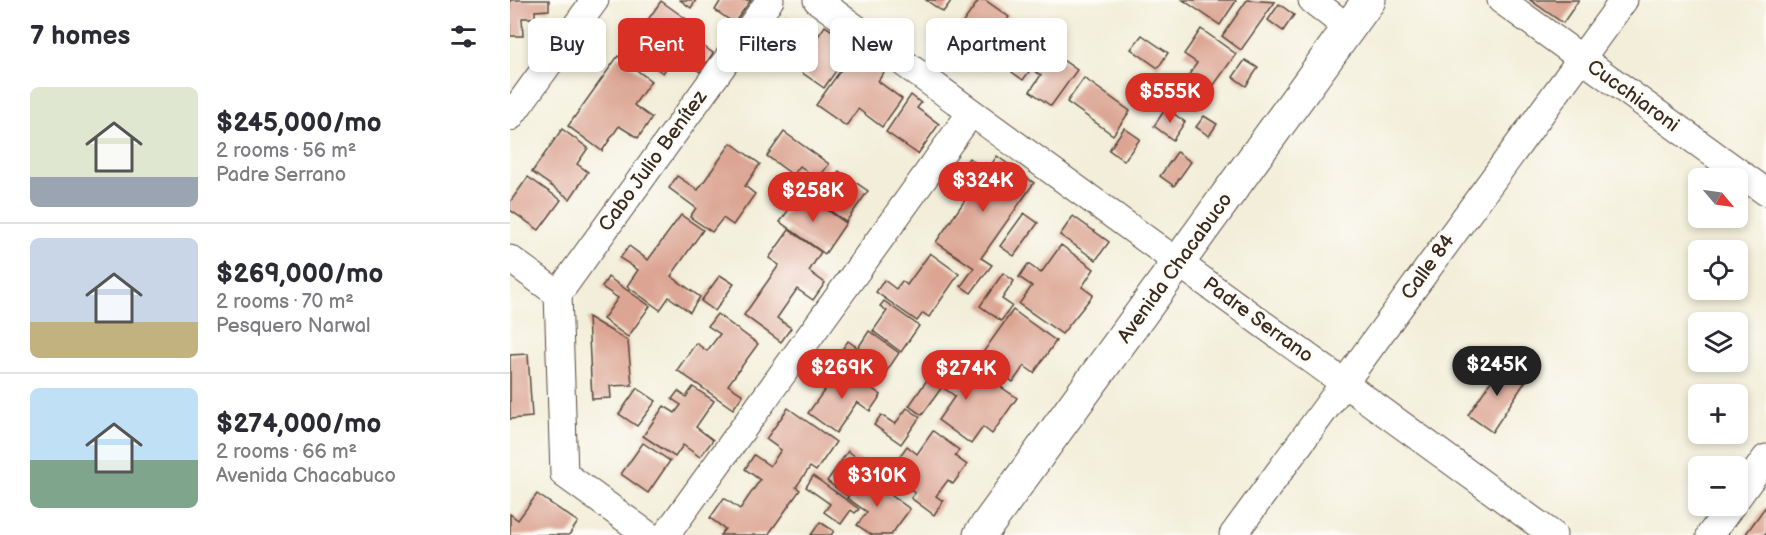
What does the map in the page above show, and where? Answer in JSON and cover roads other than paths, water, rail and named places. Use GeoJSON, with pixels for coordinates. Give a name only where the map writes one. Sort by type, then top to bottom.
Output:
{"type":"FeatureCollection","features":[{"type":"Feature","properties":{"kind":"main road","name":"Avenida Chacabuco"},"geometry":{"type":"LineString","coordinates":[[980,535],[1369,0]]}},
{"type":"Feature","properties":{"kind":"street"},"geometry":{"type":"LineString","coordinates":[[510,117],[595,0]]}},
{"type":"Feature","properties":{"kind":"street","name":"Cabo Julio Benítez"},"geometry":{"type":"LineString","coordinates":[[558,294],[770,0]]}},
{"type":"Feature","properties":{"kind":"street","name":"Padre Serrano"},"geometry":{"type":"LineString","coordinates":[[817,0],[850,9],[971,112],[1554,535]]}},
{"type":"Feature","properties":{"kind":"street"},"geometry":{"type":"LineString","coordinates":[[1312,0],[1348,28]]}},
{"type":"Feature","properties":{"kind":"street","name":"Cucchiaroni"},"geometry":{"type":"LineString","coordinates":[[1501,0],[1766,192]]}},
{"type":"Feature","properties":{"kind":"street","name":"Calle 84"},"geometry":{"type":"LineString","coordinates":[[1233,535],[1624,0]]}},
{"type":"Feature","properties":{"kind":"street"},"geometry":{"type":"LineString","coordinates":[[666,535],[971,112]]}},
{"type":"Feature","properties":{"kind":"street"},"geometry":{"type":"LineString","coordinates":[[510,259],[558,294],[564,474],[648,535]]}},
{"type":"Feature","properties":{"kind":"street"},"geometry":{"type":"LineString","coordinates":[[1748,483],[1766,458]]}},
{"type":"Feature","properties":{"kind":"street"},"geometry":{"type":"LineString","coordinates":[[1710,535],[1724,516]]}}]}
